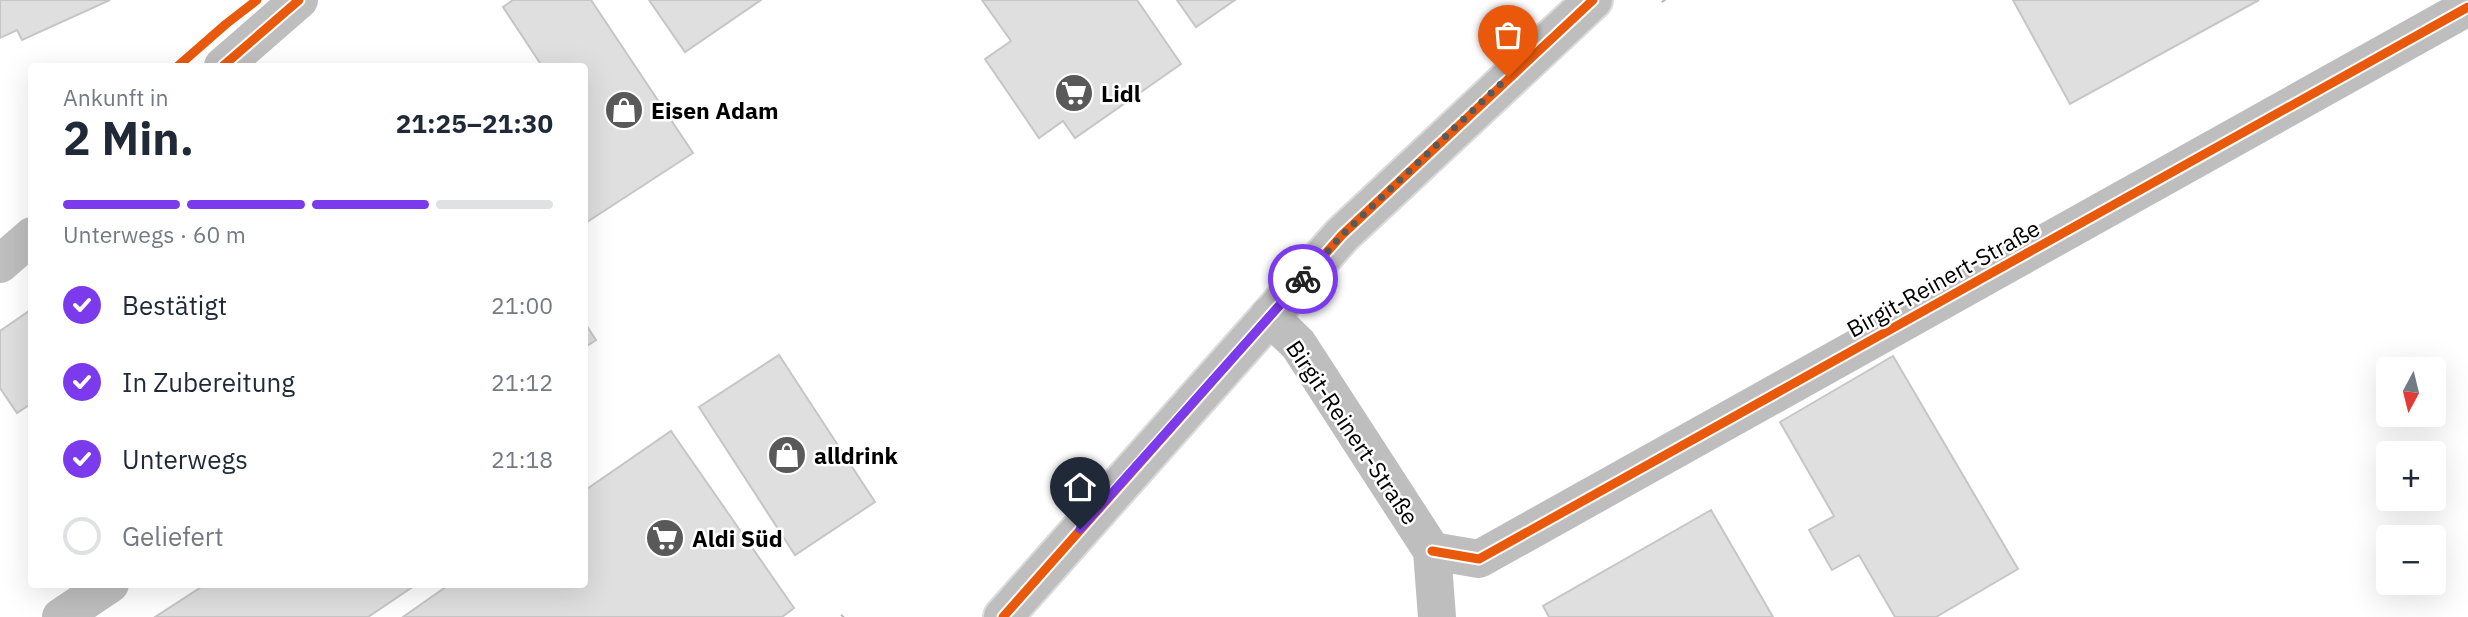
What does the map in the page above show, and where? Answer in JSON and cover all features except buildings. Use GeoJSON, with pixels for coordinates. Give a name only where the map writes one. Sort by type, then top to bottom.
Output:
{"type":"FeatureCollection","features":[{"type":"Feature","properties":{"kind":"street"},"geometry":{"type":"LineString","coordinates":[[226,63],[299,0]]}},
{"type":"Feature","properties":{"kind":"street"},"geometry":{"type":"LineString","coordinates":[[1003,617],[1342,235],[1593,0]]}},
{"type":"Feature","properties":{"kind":"street","name":"Birgit-Reinert-Straße"},"geometry":{"type":"LineString","coordinates":[[1432,551],[1479,559],[2468,8]]}},
{"type":"Feature","properties":{"kind":"street"},"geometry":{"type":"LineString","coordinates":[[0,264],[28,240]]}},
{"type":"Feature","properties":{"kind":"street","name":"Birgit-Reinert-Straße"},"geometry":{"type":"LineString","coordinates":[[1269,316],[1298,344],[1432,551],[1437,617]]}},
{"type":"Feature","properties":{"kind":"street"},"geometry":{"type":"LineString","coordinates":[[61,617],[104,588]]}},
{"type":"Feature","properties":{"kind":"cycle path"},"geometry":{"type":"LineString","coordinates":[[181,63],[257,0]]}},
{"type":"Feature","properties":{"kind":"cycle path"},"geometry":{"type":"LineString","coordinates":[[226,63],[299,0]]}},
{"type":"Feature","properties":{"kind":"cycle path"},"geometry":{"type":"LineString","coordinates":[[1003,617],[1342,235],[1593,0]]}},
{"type":"Feature","properties":{"kind":"cycle path"},"geometry":{"type":"LineString","coordinates":[[1432,551],[1479,559],[2468,7]]}},
{"type":"Feature","properties":{"kind":"way so far"},"geometry":{"type":"LineString","coordinates":[[1303,279],[1342,235],[1508,77]]}},
{"type":"Feature","properties":{"kind":"place","name":"Lidl"},"geometry":{"type":"Point","coordinates":[1074,93]}},
{"type":"Feature","properties":{"kind":"place","name":"Eisen Adam"},"geometry":{"type":"Point","coordinates":[624,110]}},
{"type":"Feature","properties":{"kind":"place","name":"alldrink"},"geometry":{"type":"Point","coordinates":[787,455]}},
{"type":"Feature","properties":{"kind":"place","name":"Aldi Süd"},"geometry":{"type":"Point","coordinates":[665,538]}},
{"type":"Feature","properties":{"kind":"route"},"geometry":{"type":"LineString","coordinates":[[1080,529],[1303,279]]}}]}
